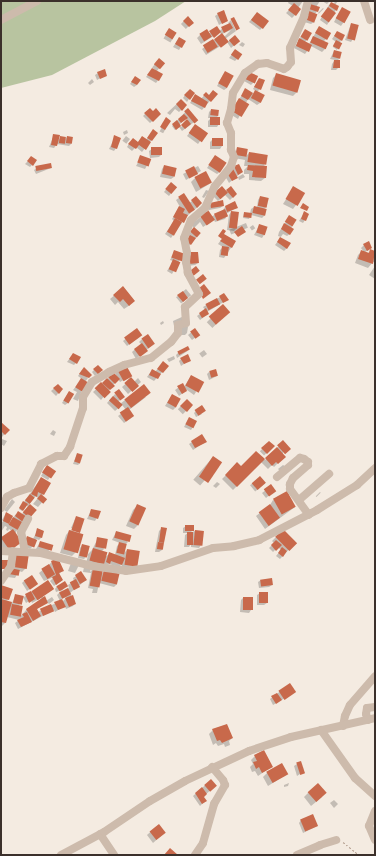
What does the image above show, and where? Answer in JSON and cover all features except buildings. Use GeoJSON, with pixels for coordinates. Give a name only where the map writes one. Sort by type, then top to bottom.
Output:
{"type":"FeatureCollection","features":[{"type":"Feature","properties":{"kind":"street"},"geometry":{"type":"LineString","coordinates":[[1,20],[37,1]]}},
{"type":"Feature","properties":{"kind":"street"},"geometry":{"type":"LineString","coordinates":[[1,508],[7,497],[28,488],[41,464],[57,456],[64,456],[70,447],[78,423],[83,397],[92,382],[108,372],[124,365],[151,358],[171,342],[178,333],[178,325],[186,323],[185,307],[199,294],[188,273],[186,262],[187,252],[184,238],[191,220],[205,208],[215,186],[231,166],[234,158],[231,150],[231,133],[226,123],[231,109],[233,93],[245,73],[258,64],[267,63],[284,69],[287,68],[291,62],[290,48],[304,16],[308,1]]}},
{"type":"Feature","properties":{"kind":"street"},"geometry":{"type":"LineString","coordinates":[[364,1],[370,20]]}},
{"type":"Feature","properties":{"kind":"street"},"geometry":{"type":"LineString","coordinates":[[277,477],[300,458],[308,462],[308,465],[293,478],[290,484],[290,489],[309,515]]}},
{"type":"Feature","properties":{"kind":"street"},"geometry":{"type":"LineString","coordinates":[[1,551],[25,552],[52,556],[92,566],[126,571],[161,566],[213,548],[248,544],[309,515],[353,488],[375,468]]}},
{"type":"Feature","properties":{"kind":"street"},"geometry":{"type":"LineString","coordinates":[[299,500],[329,474]]}},
{"type":"Feature","properties":{"kind":"street"},"geometry":{"type":"LineString","coordinates":[[25,552],[21,532],[28,519]]}},
{"type":"Feature","properties":{"kind":"street"},"geometry":{"type":"LineString","coordinates":[[1,581],[11,566],[13,551]]}},
{"type":"Feature","properties":{"kind":"street"},"geometry":{"type":"LineString","coordinates":[[343,726],[348,709],[375,676]]}},
{"type":"Feature","properties":{"kind":"street"},"geometry":{"type":"LineString","coordinates":[[371,719],[366,714],[367,708],[375,707]]}},
{"type":"Feature","properties":{"kind":"street"},"geometry":{"type":"LineString","coordinates":[[62,855],[100,834],[150,801],[212,767],[270,743],[371,719]]}},
{"type":"Feature","properties":{"kind":"street"},"geometry":{"type":"LineString","coordinates":[[321,730],[355,778],[375,796]]}},
{"type":"Feature","properties":{"kind":"street"},"geometry":{"type":"LineString","coordinates":[[195,855],[203,843],[214,804],[225,785],[223,780],[212,767]]}},
{"type":"Feature","properties":{"kind":"street"},"geometry":{"type":"LineString","coordinates":[[375,812],[369,826],[375,840]]}},
{"type":"Feature","properties":{"kind":"street"},"geometry":{"type":"LineString","coordinates":[[100,834],[114,855]]}},
{"type":"Feature","properties":{"kind":"street"},"geometry":{"type":"LineString","coordinates":[[297,855],[336,840]]}},
{"type":"Feature","properties":{"kind":"path"},"geometry":{"type":"LineString","coordinates":[[336,840],[344,842],[359,855]]}},
{"type":"Feature","properties":{"kind":"green space"},"geometry":{"type":"Polygon","coordinates":[[[1,1],[186,1],[155,21],[52,75],[1,88],[1,1]]]}}]}
